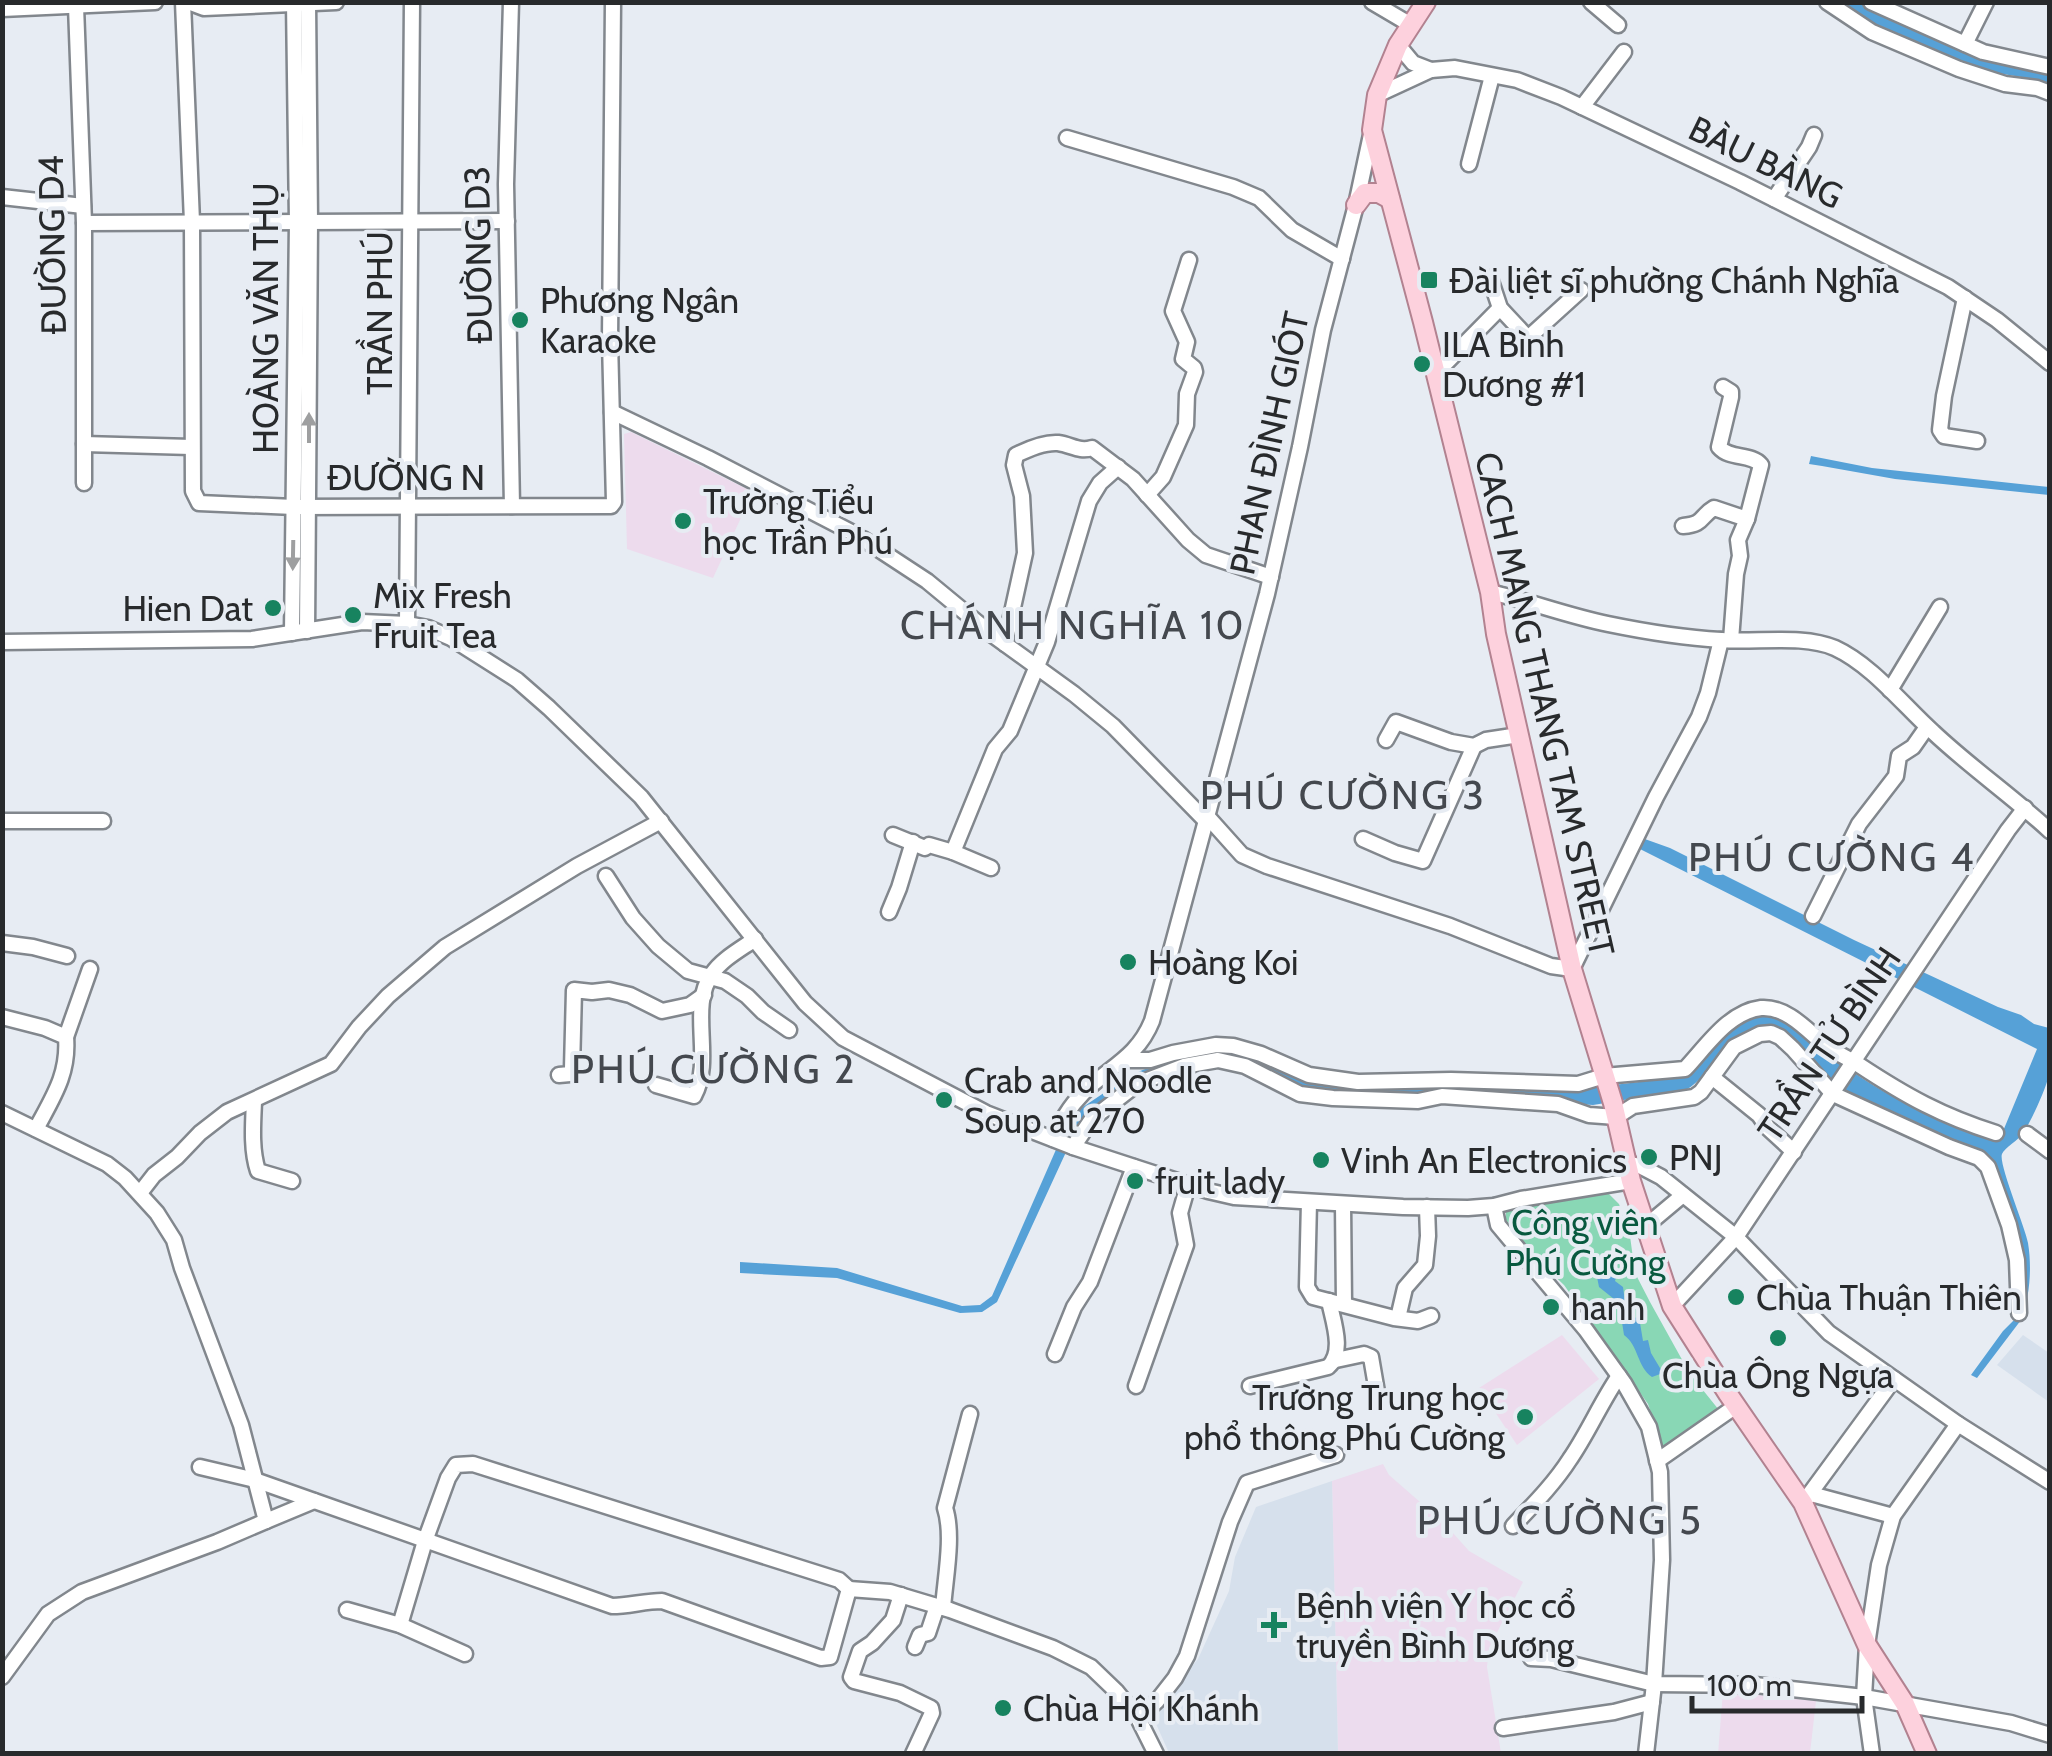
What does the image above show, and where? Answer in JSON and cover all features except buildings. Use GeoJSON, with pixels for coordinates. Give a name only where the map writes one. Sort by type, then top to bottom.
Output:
{"type":"FeatureCollection","features":[{"type":"Feature","properties":{"kind":"main road","name":"CACH MANG THANG TAM STREET"},"geometry":{"type":"LineString","coordinates":[[1426,2],[1398,45],[1377,94],[1372,130],[1490,592],[1496,634],[1572,970],[1614,1110]]}},
{"type":"Feature","properties":{"kind":"main road"},"geometry":{"type":"LineString","coordinates":[[1356,204],[1365,192],[1390,198]]}},
{"type":"Feature","properties":{"kind":"main road"},"geometry":{"type":"LineString","coordinates":[[1614,1110],[1628,1172],[1672,1306],[1736,1406],[1807,1498],[1867,1646],[1905,1704],[1927,1754]]}},
{"type":"Feature","properties":{"kind":"street"},"geometry":{"type":"LineString","coordinates":[[2,9],[155,2]]}},
{"type":"Feature","properties":{"kind":"street"},"geometry":{"type":"LineString","coordinates":[[186,2],[204,8],[336,2]]}},
{"type":"Feature","properties":{"kind":"street","name":"ĐƯỜNG N"},"geometry":{"type":"LineString","coordinates":[[186,2],[193,491],[200,503],[301,507],[610,506],[614,502],[610,340],[613,2]]}},
{"type":"Feature","properties":{"kind":"street","name":"TRẦN PHÚ"},"geometry":{"type":"LineString","coordinates":[[408,624],[412,2]]}},
{"type":"Feature","properties":{"kind":"street","name":"ĐƯỜNG D3"},"geometry":{"type":"LineString","coordinates":[[511,2],[506,221],[512,506]]}},
{"type":"Feature","properties":{"kind":"street"},"geometry":{"type":"LineString","coordinates":[[1372,2],[1410,25]]}},
{"type":"Feature","properties":{"kind":"street"},"geometry":{"type":"LineString","coordinates":[[1591,2],[1618,25]]}},
{"type":"Feature","properties":{"kind":"street"},"geometry":{"type":"LineString","coordinates":[[1827,2],[1872,32],[1959,68],[2005,84],[2050,93]]}},
{"type":"Feature","properties":{"kind":"street"},"geometry":{"type":"LineString","coordinates":[[1871,2],[1984,52],[2050,67]]}},
{"type":"Feature","properties":{"kind":"street"},"geometry":{"type":"LineString","coordinates":[[1965,44],[1986,2]]}},
{"type":"Feature","properties":{"kind":"street","name":"HOÀNG VĂN THỤ"},"geometry":{"type":"LineString","coordinates":[[299,632],[304,222],[301,3]]}},
{"type":"Feature","properties":{"kind":"street","name":"ĐƯỜNG D4"},"geometry":{"type":"LineString","coordinates":[[76,6],[84,206],[84,482]]}},
{"type":"Feature","properties":{"kind":"street"},"geometry":{"type":"LineString","coordinates":[[1398,45],[1413,63],[1432,70]]}},
{"type":"Feature","properties":{"kind":"street"},"geometry":{"type":"LineString","coordinates":[[1582,107],[1624,52]]}},
{"type":"Feature","properties":{"kind":"street","name":"BÀU BÀNG"},"geometry":{"type":"LineString","coordinates":[[1432,70],[1455,68],[1517,80],[1582,107],[1870,246],[1965,298],[2050,363]]}},
{"type":"Feature","properties":{"kind":"street"},"geometry":{"type":"LineString","coordinates":[[1377,94],[1432,70]]}},
{"type":"Feature","properties":{"kind":"street"},"geometry":{"type":"LineString","coordinates":[[1469,164],[1492,76]]}},
{"type":"Feature","properties":{"kind":"street","name":"PHAN ĐÌNH GIÓT"},"geometry":{"type":"LineString","coordinates":[[1054,1140],[1064,1114],[1084,1091],[1125,1060],[1144,1039],[1152,1021],[1270,577],[1323,330],[1372,130]]}},
{"type":"Feature","properties":{"kind":"street"},"geometry":{"type":"LineString","coordinates":[[1774,199],[1814,135]]}},
{"type":"Feature","properties":{"kind":"street"},"geometry":{"type":"LineString","coordinates":[[1068,138],[1233,187],[1258,198],[1292,230],[1342,258]]}},
{"type":"Feature","properties":{"kind":"street"},"geometry":{"type":"LineString","coordinates":[[2,197],[84,206]]}},
{"type":"Feature","properties":{"kind":"street"},"geometry":{"type":"LineString","coordinates":[[84,223],[506,221]]}},
{"type":"Feature","properties":{"kind":"street"},"geometry":{"type":"LineString","coordinates":[[1148,495],[1162,477],[1186,425],[1187,394],[1195,372],[1182,359],[1187,342],[1174,311],[1189,260]]}},
{"type":"Feature","properties":{"kind":"street"},"geometry":{"type":"LineString","coordinates":[[1490,278],[1500,308],[1528,338],[1580,290]]}},
{"type":"Feature","properties":{"kind":"street"},"geometry":{"type":"LineString","coordinates":[[1965,298],[1940,434],[1977,441]]}},
{"type":"Feature","properties":{"kind":"street"},"geometry":{"type":"LineString","coordinates":[[1435,374],[1500,308]]}},
{"type":"Feature","properties":{"kind":"street"},"geometry":{"type":"LineString","coordinates":[[612,412],[858,536],[927,581],[1114,726],[1242,855],[1450,926],[1551,966],[1572,970],[1699,717],[1726,640],[1740,556],[1738,540],[1761,466],[1756,460],[1720,450],[1731,398],[1723,387]]}},
{"type":"Feature","properties":{"kind":"street"},"geometry":{"type":"LineString","coordinates":[[1006,644],[1025,553],[1022,496],[1014,465],[1016,455],[1040,446],[1057,443],[1084,451],[1092,448],[1133,478],[1206,555],[1270,577]]}},
{"type":"Feature","properties":{"kind":"street"},"geometry":{"type":"LineString","coordinates":[[84,444],[191,447]]}},
{"type":"Feature","properties":{"kind":"street"},"geometry":{"type":"LineString","coordinates":[[953,852],[995,749],[1010,731],[1047,642],[1089,501],[1100,483],[1118,467]]}},
{"type":"Feature","properties":{"kind":"street"},"geometry":{"type":"LineString","coordinates":[[1684,526],[1703,520],[1714,508],[1747,519]]}},
{"type":"Feature","properties":{"kind":"street"},"geometry":{"type":"LineString","coordinates":[[1490,592],[1606,624],[1726,640],[1812,642],[1834,648],[1890,690],[2050,831]]}},
{"type":"Feature","properties":{"kind":"street"},"geometry":{"type":"LineString","coordinates":[[1890,690],[1940,607]]}},
{"type":"Feature","properties":{"kind":"street"},"geometry":{"type":"LineString","coordinates":[[2,642],[252,639],[362,622],[428,628],[452,638],[517,680],[628,784],[805,1003],[843,1038],[986,1113],[1072,1147],[1234,1197],[1427,1207],[1494,1206],[1640,1166],[1661,1176],[1736,1237],[1829,1333],[1958,1424],[2050,1482]]}},
{"type":"Feature","properties":{"kind":"street"},"geometry":{"type":"LineString","coordinates":[[1386,740],[1396,722],[1474,746],[1518,735]]}},
{"type":"Feature","properties":{"kind":"street"},"geometry":{"type":"LineString","coordinates":[[1812,916],[1859,824],[1896,776],[1900,756],[1913,747],[1928,727]]}},
{"type":"Feature","properties":{"kind":"street"},"geometry":{"type":"LineString","coordinates":[[1363,839],[1423,861],[1474,746]]}},
{"type":"Feature","properties":{"kind":"street","name":"TRẦN TỬ BÌNH"},"geometry":{"type":"LineString","coordinates":[[1672,1306],[1736,1237],[2025,808]]}},
{"type":"Feature","properties":{"kind":"street"},"geometry":{"type":"LineString","coordinates":[[2,821],[103,821]]}},
{"type":"Feature","properties":{"kind":"street"},"geometry":{"type":"LineString","coordinates":[[140,1193],[200,1132],[227,1112],[331,1064],[388,996],[445,947],[577,866],[661,821]]}},
{"type":"Feature","properties":{"kind":"street"},"geometry":{"type":"LineString","coordinates":[[893,835],[925,848],[953,852],[990,868]]}},
{"type":"Feature","properties":{"kind":"street"},"geometry":{"type":"LineString","coordinates":[[889,912],[913,842]]}},
{"type":"Feature","properties":{"kind":"street"},"geometry":{"type":"LineString","coordinates":[[606,876],[658,946],[688,971],[736,988],[789,1030]]}},
{"type":"Feature","properties":{"kind":"street"},"geometry":{"type":"LineString","coordinates":[[656,1085],[694,1096],[703,1073],[702,1023],[709,977],[754,939]]}},
{"type":"Feature","properties":{"kind":"street"},"geometry":{"type":"LineString","coordinates":[[2,943],[67,956]]}},
{"type":"Feature","properties":{"kind":"street"},"geometry":{"type":"LineString","coordinates":[[36,1129],[67,1066],[66,1037],[90,969]]}},
{"type":"Feature","properties":{"kind":"street"},"geometry":{"type":"LineString","coordinates":[[559,1075],[570,1074],[572,1069],[574,990],[620,992],[662,1012],[690,1005],[704,995]]}},
{"type":"Feature","properties":{"kind":"street"},"geometry":{"type":"LineString","coordinates":[[1072,1147],[1092,1119],[1138,1084],[1216,1045],[1261,1054],[1300,1073],[1343,1082],[1578,1084],[1605,1077],[1685,1069],[1713,1036],[1758,1008],[1782,1012],[1830,1049],[1913,1100],[1956,1121],[1996,1133]]}},
{"type":"Feature","properties":{"kind":"street"},"geometry":{"type":"LineString","coordinates":[[2,1017],[66,1037]]}},
{"type":"Feature","properties":{"kind":"street"},"geometry":{"type":"LineString","coordinates":[[1125,1060],[1218,1060],[1245,1066],[1300,1094],[1406,1100],[1442,1096],[1558,1104],[1590,1115],[1694,1097],[1734,1047],[1771,1033],[1793,1049],[1834,1092],[1979,1158],[1988,1167],[2017,1260],[2019,1313]]}},
{"type":"Feature","properties":{"kind":"street"},"geometry":{"type":"LineString","coordinates":[[1712,1077],[1759,1115],[1794,1152]]}},
{"type":"Feature","properties":{"kind":"street"},"geometry":{"type":"LineString","coordinates":[[254,1102],[252,1129],[258,1171],[292,1181]]}},
{"type":"Feature","properties":{"kind":"street"},"geometry":{"type":"LineString","coordinates":[[2,1112],[106,1164],[157,1213],[174,1240],[241,1425],[266,1520]]}},
{"type":"Feature","properties":{"kind":"street"},"geometry":{"type":"LineString","coordinates":[[2027,1134],[2050,1151]]}},
{"type":"Feature","properties":{"kind":"street"},"geometry":{"type":"LineString","coordinates":[[1055,1354],[1074,1307],[1090,1282],[1134,1167]]}},
{"type":"Feature","properties":{"kind":"street"},"geometry":{"type":"LineString","coordinates":[[1136,1386],[1186,1244],[1180,1213],[1188,1185]]}},
{"type":"Feature","properties":{"kind":"street"},"geometry":{"type":"LineString","coordinates":[[1646,1226],[1683,1195]]}},
{"type":"Feature","properties":{"kind":"street"},"geometry":{"type":"LineString","coordinates":[[1309,1202],[1307,1287],[1312,1297],[1398,1318],[1418,1321],[1431,1316]]}},
{"type":"Feature","properties":{"kind":"street"},"geometry":{"type":"LineString","coordinates":[[1336,1360],[1343,1204]]}},
{"type":"Feature","properties":{"kind":"street"},"geometry":{"type":"LineString","coordinates":[[1494,1206],[1498,1225],[1586,1330],[1649,1427],[1660,1472],[1662,1560],[1646,1754]]}},
{"type":"Feature","properties":{"kind":"street"},"geometry":{"type":"LineString","coordinates":[[1398,1318],[1405,1288],[1425,1265],[1428,1255],[1427,1207]]}},
{"type":"Feature","properties":{"kind":"street"},"geometry":{"type":"LineString","coordinates":[[1250,1386],[1364,1354],[1372,1356],[1377,1392]]}},
{"type":"Feature","properties":{"kind":"street"},"geometry":{"type":"LineString","coordinates":[[1512,1526],[1572,1458],[1619,1376]]}},
{"type":"Feature","properties":{"kind":"street"},"geometry":{"type":"LineString","coordinates":[[1893,1516],[1807,1498],[1894,1379]]}},
{"type":"Feature","properties":{"kind":"street"},"geometry":{"type":"LineString","coordinates":[[1657,1460],[1736,1406]]}},
{"type":"Feature","properties":{"kind":"street"},"geometry":{"type":"LineString","coordinates":[[915,1648],[920,1635],[928,1633],[940,1607],[948,1536],[945,1508],[970,1414]]}},
{"type":"Feature","properties":{"kind":"street"},"geometry":{"type":"LineString","coordinates":[[1872,1754],[1864,1698],[1879,1565],[1893,1516],[1958,1424]]}},
{"type":"Feature","properties":{"kind":"street"},"geometry":{"type":"LineString","coordinates":[[1138,1718],[1175,1678],[1186,1656],[1230,1522],[1247,1483],[1336,1455]]}},
{"type":"Feature","properties":{"kind":"street"},"geometry":{"type":"LineString","coordinates":[[400,1626],[448,1478],[456,1466],[473,1464],[840,1580],[849,1589],[890,1592],[1053,1648],[1090,1667],[1116,1691],[1138,1718],[1156,1754]]}},
{"type":"Feature","properties":{"kind":"street"},"geometry":{"type":"LineString","coordinates":[[200,1466],[255,1480],[612,1606],[662,1602],[821,1658],[830,1656],[849,1589]]}},
{"type":"Feature","properties":{"kind":"street"},"geometry":{"type":"LineString","coordinates":[[2,1678],[48,1614],[82,1592],[314,1501]]}},
{"type":"Feature","properties":{"kind":"street"},"geometry":{"type":"LineString","coordinates":[[901,1596],[893,1620],[860,1651],[851,1677],[931,1708],[913,1754]]}},
{"type":"Feature","properties":{"kind":"street"},"geometry":{"type":"LineString","coordinates":[[347,1610],[400,1626],[465,1654]]}},
{"type":"Feature","properties":{"kind":"street"},"geometry":{"type":"LineString","coordinates":[[1532,1658],[1654,1684],[1755,1685],[1905,1704],[2011,1723],[2050,1735]]}},
{"type":"Feature","properties":{"kind":"street"},"geometry":{"type":"LineString","coordinates":[[1503,1728],[1614,1712],[1652,1702]]}},
{"type":"Feature","properties":{"kind":"shaded area","name":"Trường Tiểu học Trần Phú"},"geometry":{"type":"Polygon","coordinates":[[[631,432],[753,492],[713,578],[627,549],[624,434],[631,432]]]}},
{"type":"Feature","properties":{"kind":"shaded area","name":"Trường Trung học phổ thông Phú Cường"},"geometry":{"type":"Polygon","coordinates":[[[1562,1335],[1599,1379],[1517,1445],[1479,1388],[1562,1335]]]}},
{"type":"Feature","properties":{"kind":"shaded area"},"geometry":{"type":"Polygon","coordinates":[[[2023,1335],[2049,1353],[2049,1402],[1997,1365],[2023,1335]]]}},
{"type":"Feature","properties":{"kind":"shaded area"},"geometry":{"type":"Polygon","coordinates":[[[1383,1464],[1389,1475],[1444,1523],[1469,1551],[1523,1582],[1489,1648],[1487,1667],[1501,1753],[1338,1753],[1332,1481],[1383,1464]]]}},
{"type":"Feature","properties":{"kind":"shaded area","name":"Bệnh viện Y học cổ truyền Bình Dương"},"geometry":{"type":"Polygon","coordinates":[[[1332,1481],[1338,1753],[1169,1753],[1149,1708],[1198,1659],[1229,1591],[1235,1557],[1256,1507],[1332,1481]]]}},
{"type":"Feature","properties":{"kind":"shaded area"},"geometry":{"type":"Polygon","coordinates":[[[1723,1691],[1816,1701],[1810,1753],[1718,1754],[1723,1691]]]}},
{"type":"Feature","properties":{"kind":"green space","name":"Công viên Phú Cường"},"geometry":{"type":"Polygon","coordinates":[[[1607,1192],[1619,1204],[1630,1236],[1635,1273],[1650,1302],[1690,1374],[1723,1415],[1665,1454],[1648,1404],[1564,1285],[1506,1220],[1506,1208],[1607,1192]]]}},
{"type":"Feature","properties":{"kind":"water"},"geometry":{"type":"Polygon","coordinates":[[[1840,3],[1864,3],[1885,15],[2049,69],[2049,86],[2033,79],[1985,71],[1873,25],[1840,3]]]}},
{"type":"Feature","properties":{"kind":"water"},"geometry":{"type":"Polygon","coordinates":[[[1811,456],[1872,468],[2049,487],[2049,495],[1895,479],[1809,464],[1811,456]]]}},
{"type":"Feature","properties":{"kind":"water"},"geometry":{"type":"Polygon","coordinates":[[[1642,838],[2049,1028],[2050,1070],[2045,1089],[2024,1132],[2002,1154],[2028,1243],[2026,1302],[2021,1320],[1977,1378],[1971,1375],[2016,1318],[2021,1288],[1980,1152],[1913,1128],[1829,1082],[1760,1028],[1735,1039],[1686,1090],[1593,1105],[1437,1094],[1329,1094],[1283,1085],[1197,1059],[1085,1118],[1078,1126],[997,1302],[982,1312],[960,1313],[837,1278],[740,1273],[740,1262],[837,1268],[962,1306],[980,1305],[992,1296],[1065,1129],[1077,1111],[1132,1074],[1175,1058],[1220,1049],[1251,1057],[1301,1081],[1342,1087],[1588,1088],[1686,1075],[1730,1028],[1752,1015],[1772,1014],[1897,1099],[1942,1119],[2001,1136],[2037,1049],[1636,847],[1642,838]]]}},
{"type":"Feature","properties":{"kind":"water"},"geometry":{"type":"Polygon","coordinates":[[[1600,1258],[1618,1271],[1615,1281],[1623,1287],[1625,1302],[1631,1302],[1633,1318],[1639,1317],[1643,1341],[1648,1340],[1663,1373],[1652,1377],[1647,1373],[1624,1335],[1619,1303],[1599,1287],[1596,1272],[1600,1258]]]}},
{"type":"Feature","properties":{"kind":"place","name":"Đài liệt sĩ phường Chánh Nghĩa"},"geometry":{"type":"Point","coordinates":[1429,280]}},
{"type":"Feature","properties":{"kind":"place","name":"Phương Ngân Karaoke"},"geometry":{"type":"Point","coordinates":[520,320]}},
{"type":"Feature","properties":{"kind":"place","name":"ILA Bình Dương #1"},"geometry":{"type":"Point","coordinates":[1422,364]}},
{"type":"Feature","properties":{"kind":"place","name":"Trường Tiểu học Trần Phú"},"geometry":{"type":"Point","coordinates":[683,521]}},
{"type":"Feature","properties":{"kind":"place","name":"Hien Dat"},"geometry":{"type":"Point","coordinates":[273,608]}},
{"type":"Feature","properties":{"kind":"place","name":"Mix Fresh Fruit Tea"},"geometry":{"type":"Point","coordinates":[353,615]}},
{"type":"Feature","properties":{"kind":"place","name":"Hoàng Koi"},"geometry":{"type":"Point","coordinates":[1128,962]}},
{"type":"Feature","properties":{"kind":"place","name":"Crab and Noodle Soup at 270"},"geometry":{"type":"Point","coordinates":[944,1100]}},
{"type":"Feature","properties":{"kind":"place","name":"PNJ"},"geometry":{"type":"Point","coordinates":[1649,1157]}},
{"type":"Feature","properties":{"kind":"place","name":"Vinh An Electronics"},"geometry":{"type":"Point","coordinates":[1321,1160]}},
{"type":"Feature","properties":{"kind":"place","name":"fruit lady"},"geometry":{"type":"Point","coordinates":[1135,1181]}},
{"type":"Feature","properties":{"kind":"place","name":"Chùa Thuận Thiên"},"geometry":{"type":"Point","coordinates":[1736,1297]}},
{"type":"Feature","properties":{"kind":"place","name":"hanh"},"geometry":{"type":"Point","coordinates":[1551,1307]}},
{"type":"Feature","properties":{"kind":"place","name":"Chùa Ông Ngựa"},"geometry":{"type":"Point","coordinates":[1778,1338]}},
{"type":"Feature","properties":{"kind":"place","name":"Trường Trung học phổ thông Phú Cường"},"geometry":{"type":"Point","coordinates":[1525,1417]}},
{"type":"Feature","properties":{"kind":"place","name":"Bệnh viện Y học cổ truyền Bình Dương"},"geometry":{"type":"Point","coordinates":[1274,1625]}},
{"type":"Feature","properties":{"kind":"place","name":"Chùa Hội Khánh"},"geometry":{"type":"Point","coordinates":[1003,1708]}},
{"type":"Feature","properties":{"kind":"district","name":"CHÁNH NGHĨA 10"},"geometry":{"type":"Point","coordinates":[1073,624]}},
{"type":"Feature","properties":{"kind":"district","name":"PHÚ CƯỜNG 3"},"geometry":{"type":"Point","coordinates":[1343,794]}},
{"type":"Feature","properties":{"kind":"district","name":"PHÚ CƯỜNG 4"},"geometry":{"type":"Point","coordinates":[1832,856]}},
{"type":"Feature","properties":{"kind":"district","name":"PHÚ CƯỜNG 2"},"geometry":{"type":"Point","coordinates":[714,1068]}},
{"type":"Feature","properties":{"kind":"district","name":"PHÚ CƯỜNG 5"},"geometry":{"type":"Point","coordinates":[1560,1519]}}]}
